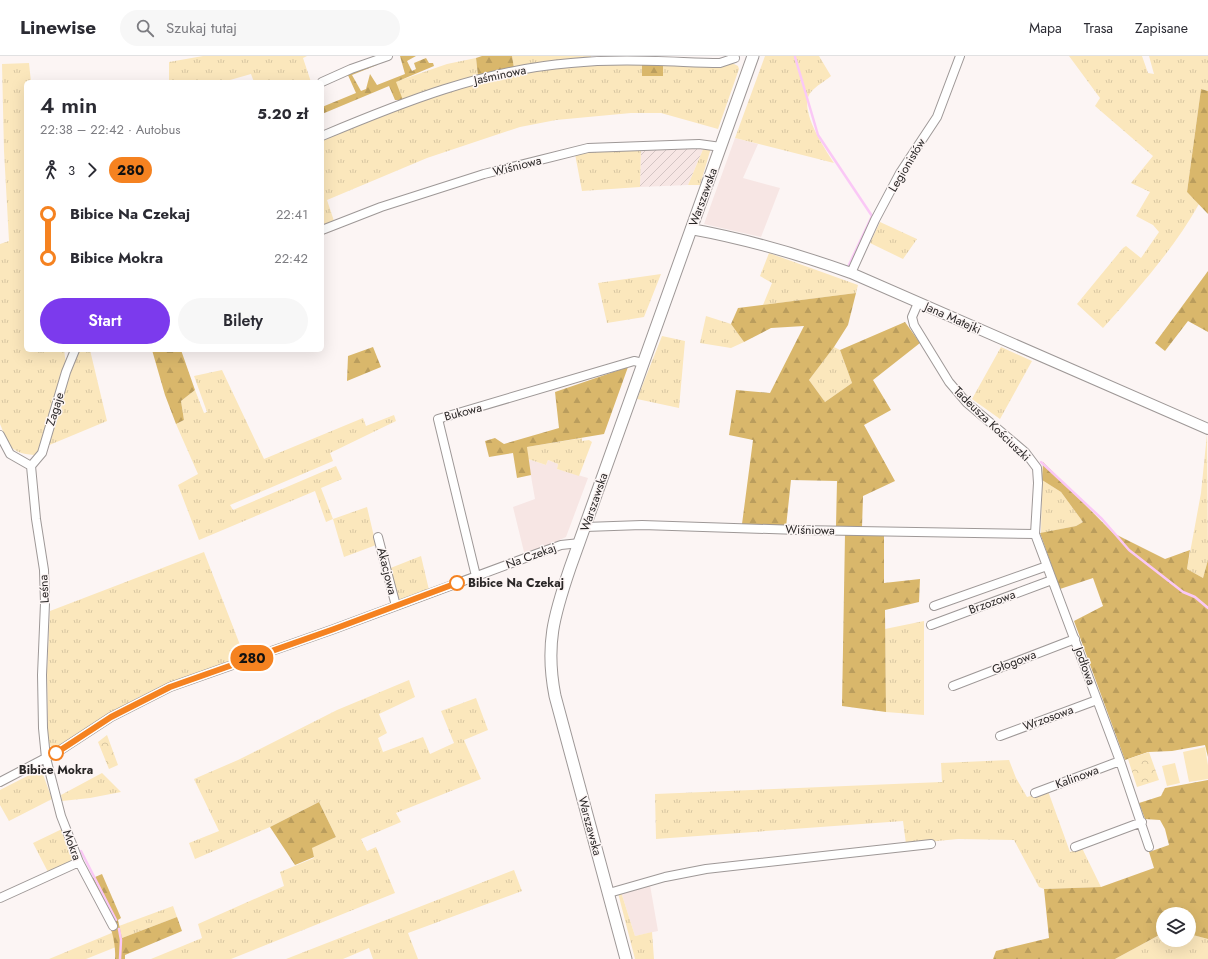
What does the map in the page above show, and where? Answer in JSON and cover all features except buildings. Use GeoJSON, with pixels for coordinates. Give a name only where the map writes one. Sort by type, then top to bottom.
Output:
{"type":"FeatureCollection","features":[{"type":"Feature","properties":{"kind":"main road","name":"Warszawska"},"geometry":{"type":"LineString","coordinates":[[626,959],[567,741],[551,673],[550,646],[554,621],[585,527],[752,60]]}},
{"type":"Feature","properties":{"kind":"street"},"geometry":{"type":"LineString","coordinates":[[324,81],[351,69],[388,56]]}},
{"type":"Feature","properties":{"kind":"street","name":"Legionistów"},"geometry":{"type":"LineString","coordinates":[[851,273],[875,220],[900,173],[937,117],[960,56]]}},
{"type":"Feature","properties":{"kind":"street"},"geometry":{"type":"LineString","coordinates":[[734,57],[752,60]]}},
{"type":"Feature","properties":{"kind":"street","name":"Jaśminowa"},"geometry":{"type":"LineString","coordinates":[[324,135],[403,102],[498,74],[572,62],[720,63],[734,57]]}},
{"type":"Feature","properties":{"kind":"street","name":"Wiśniowa"},"geometry":{"type":"LineString","coordinates":[[324,229],[381,207],[484,174],[588,148],[699,144],[721,147]]}},
{"type":"Feature","properties":{"kind":"street","name":"Jana Matejki"},"geometry":{"type":"LineString","coordinates":[[691,229],[762,244],[804,256],[851,273],[1208,429]]}},
{"type":"Feature","properties":{"kind":"street","name":"Tadeusza Kościuszki"},"geometry":{"type":"LineString","coordinates":[[918,303],[912,317],[914,325],[948,382],[967,403],[1024,452],[1037,468],[1038,483]]}},
{"type":"Feature","properties":{"kind":"street","name":"Zagaje"},"geometry":{"type":"LineString","coordinates":[[31,466],[42,453],[66,372],[74,352]]}},
{"type":"Feature","properties":{"kind":"street","name":"Bukowa"},"geometry":{"type":"LineString","coordinates":[[476,576],[438,419],[634,361],[643,364]]}},
{"type":"Feature","properties":{"kind":"street"},"geometry":{"type":"LineString","coordinates":[[0,435],[10,454],[31,466]]}},
{"type":"Feature","properties":{"kind":"street","name":"Leśna"},"geometry":{"type":"LineString","coordinates":[[31,466],[36,519],[44,570],[45,603],[42,675],[43,728],[46,758]]}},
{"type":"Feature","properties":{"kind":"street","name":"Jodłowa"},"geometry":{"type":"LineString","coordinates":[[1038,483],[1035,534],[1120,761],[1142,822],[1149,847]]}},
{"type":"Feature","properties":{"kind":"street","name":"Wiśniowa"},"geometry":{"type":"LineString","coordinates":[[585,527],[642,525],[799,530],[1035,534]]}},
{"type":"Feature","properties":{"kind":"street","name":"Akacjowa"},"geometry":{"type":"LineString","coordinates":[[378,536],[396,606]]}},
{"type":"Feature","properties":{"kind":"street","name":"Na Czekaj"},"geometry":{"type":"LineString","coordinates":[[0,782],[46,758],[111,717],[170,687],[562,545],[580,543]]}},
{"type":"Feature","properties":{"kind":"street","name":"Brzozowa"},"geometry":{"type":"LineString","coordinates":[[934,606],[1047,566]]}},
{"type":"Feature","properties":{"kind":"street","name":"Brzozowa"},"geometry":{"type":"LineString","coordinates":[[931,625],[1052,580]]}},
{"type":"Feature","properties":{"kind":"street","name":"Głogowa"},"geometry":{"type":"LineString","coordinates":[[953,686],[1075,639]]}},
{"type":"Feature","properties":{"kind":"street","name":"Wrzosowa"},"geometry":{"type":"LineString","coordinates":[[1000,736],[1097,700]]}},
{"type":"Feature","properties":{"kind":"street","name":"Mokra"},"geometry":{"type":"LineString","coordinates":[[46,758],[61,816],[79,862],[113,926]]}},
{"type":"Feature","properties":{"kind":"street","name":"Kalinowa"},"geometry":{"type":"LineString","coordinates":[[1034,793],[1120,761]]}},
{"type":"Feature","properties":{"kind":"street"},"geometry":{"type":"LineString","coordinates":[[1075,847],[1142,822]]}},
{"type":"Feature","properties":{"kind":"street"},"geometry":{"type":"LineString","coordinates":[[609,893],[665,877],[706,869],[931,844]]}},
{"type":"Feature","properties":{"kind":"street"},"geometry":{"type":"LineString","coordinates":[[0,898],[79,862]]}},
{"type":"Feature","properties":{"kind":"shaded area"},"geometry":{"type":"Polygon","coordinates":[[[735,138],[758,144],[743,178],[780,188],[761,237],[704,224],[735,138]]]}},
{"type":"Feature","properties":{"kind":"shaded area"},"geometry":{"type":"Polygon","coordinates":[[[704,147],[688,185],[640,187],[641,148],[704,147]]]}},
{"type":"Feature","properties":{"kind":"shaded area"},"geometry":{"type":"Polygon","coordinates":[[[528,459],[546,465],[548,460],[558,464],[557,469],[588,478],[566,537],[525,556],[513,507],[535,499],[528,459]]]}},
{"type":"Feature","properties":{"kind":"shaded area"},"geometry":{"type":"Polygon","coordinates":[[[650,885],[658,931],[635,936],[621,892],[650,885]]]}},
{"type":"Feature","properties":{"kind":"green space"},"geometry":{"type":"Polygon","coordinates":[[[203,56],[307,56],[303,58],[310,80],[253,80],[251,74],[230,80],[169,80],[169,62],[203,56]]]}},
{"type":"Feature","properties":{"kind":"green space"},"geometry":{"type":"Polygon","coordinates":[[[400,56],[416,56],[407,61],[412,71],[416,69],[414,63],[426,58],[429,63],[433,63],[434,66],[396,82],[403,100],[395,100],[389,86],[324,113],[324,106],[356,93],[347,73],[376,62],[377,65],[352,75],[361,91],[366,89],[370,74],[377,85],[405,74],[400,56]]]}},
{"type":"Feature","properties":{"kind":"green space"},"geometry":{"type":"Polygon","coordinates":[[[482,56],[512,56],[514,68],[478,76],[476,58],[482,56]]]}},
{"type":"Feature","properties":{"kind":"green space"},"geometry":{"type":"Polygon","coordinates":[[[512,56],[591,56],[591,60],[514,68],[512,56]]]}},
{"type":"Feature","properties":{"kind":"green space"},"geometry":{"type":"Polygon","coordinates":[[[765,56],[819,56],[831,76],[811,92],[808,99],[807,108],[819,139],[834,163],[735,138],[765,56]]]}},
{"type":"Feature","properties":{"kind":"green space"},"geometry":{"type":"Polygon","coordinates":[[[1069,56],[1142,56],[1148,73],[1154,74],[1149,56],[1208,56],[1208,91],[1201,89],[1187,192],[1199,204],[1178,237],[1142,284],[1103,328],[1077,304],[1123,248],[1126,246],[1141,258],[1159,232],[1153,225],[1136,216],[1150,192],[1131,183],[1153,156],[1095,106],[1100,98],[1069,56]]]}},
{"type":"Feature","properties":{"kind":"green space"},"geometry":{"type":"Polygon","coordinates":[[[476,58],[478,76],[403,100],[395,82],[447,64],[476,58]]]}},
{"type":"Feature","properties":{"kind":"green space"},"geometry":{"type":"Polygon","coordinates":[[[29,63],[31,80],[24,80],[24,352],[64,352],[66,364],[41,447],[34,455],[19,452],[11,447],[0,424],[0,244],[9,241],[4,151],[2,64],[29,63]]]}},
{"type":"Feature","properties":{"kind":"green space"},"geometry":{"type":"Polygon","coordinates":[[[642,64],[663,76],[663,64],[734,64],[738,66],[739,69],[718,129],[661,113],[631,113],[556,120],[520,127],[427,158],[327,200],[334,221],[324,225],[324,138],[372,117],[466,84],[556,66],[642,64]]]}},
{"type":"Feature","properties":{"kind":"green space"},"geometry":{"type":"Polygon","coordinates":[[[642,64],[663,64],[663,76],[642,76],[642,64]]]}},
{"type":"Feature","properties":{"kind":"green space"},"geometry":{"type":"Polygon","coordinates":[[[1201,89],[1208,91],[1208,214],[1187,192],[1201,89]]]}},
{"type":"Feature","properties":{"kind":"green space"},"geometry":{"type":"Polygon","coordinates":[[[704,147],[711,148],[700,185],[688,185],[704,147]]]}},
{"type":"Feature","properties":{"kind":"green space"},"geometry":{"type":"Polygon","coordinates":[[[641,148],[640,187],[582,191],[575,154],[641,148]]]}},
{"type":"Feature","properties":{"kind":"green space"},"geometry":{"type":"Polygon","coordinates":[[[880,222],[917,239],[903,259],[870,243],[880,222]]]}},
{"type":"Feature","properties":{"kind":"green space"},"geometry":{"type":"Polygon","coordinates":[[[769,253],[858,285],[856,293],[763,305],[772,283],[760,276],[769,253]]]}},
{"type":"Feature","properties":{"kind":"green space"},"geometry":{"type":"Polygon","coordinates":[[[1208,271],[1208,332],[1188,321],[1165,351],[1155,343],[1208,271]]]}},
{"type":"Feature","properties":{"kind":"green space"},"geometry":{"type":"Polygon","coordinates":[[[661,274],[644,317],[607,323],[598,283],[661,274]]]}},
{"type":"Feature","properties":{"kind":"green space"},"geometry":{"type":"Polygon","coordinates":[[[856,293],[848,325],[834,347],[809,380],[825,402],[852,383],[840,350],[905,322],[920,343],[873,380],[891,410],[864,425],[895,481],[863,496],[862,527],[836,526],[837,481],[791,480],[786,527],[742,524],[753,440],[729,435],[736,390],[770,393],[804,326],[771,328],[744,342],[731,324],[738,308],[856,293]]]}},
{"type":"Feature","properties":{"kind":"green space"},"geometry":{"type":"Polygon","coordinates":[[[706,316],[731,324],[744,342],[731,348],[700,343],[706,316]]]}},
{"type":"Feature","properties":{"kind":"green space"},"geometry":{"type":"Polygon","coordinates":[[[662,336],[685,341],[679,408],[637,399],[662,336]]]}},
{"type":"Feature","properties":{"kind":"green space"},"geometry":{"type":"Polygon","coordinates":[[[373,347],[381,367],[347,381],[348,356],[373,347]]]}},
{"type":"Feature","properties":{"kind":"green space"},"geometry":{"type":"Polygon","coordinates":[[[834,347],[840,350],[852,383],[825,402],[809,380],[834,347]]]}},
{"type":"Feature","properties":{"kind":"green space"},"geometry":{"type":"Polygon","coordinates":[[[1001,347],[1032,361],[1000,419],[972,399],[1001,347]]]}},
{"type":"Feature","properties":{"kind":"green space"},"geometry":{"type":"Polygon","coordinates":[[[77,352],[90,352],[107,421],[47,446],[77,352]]]}},
{"type":"Feature","properties":{"kind":"green space"},"geometry":{"type":"Polygon","coordinates":[[[153,352],[182,352],[195,390],[181,401],[184,420],[176,424],[165,395],[153,352]]]}},
{"type":"Feature","properties":{"kind":"green space"},"geometry":{"type":"Polygon","coordinates":[[[628,367],[604,434],[527,447],[531,475],[517,478],[513,453],[489,457],[485,441],[495,438],[504,444],[559,428],[555,392],[628,367]]]}},
{"type":"Feature","properties":{"kind":"green space"},"geometry":{"type":"Polygon","coordinates":[[[222,370],[264,459],[363,418],[366,426],[394,415],[396,421],[330,453],[333,461],[230,505],[233,510],[336,466],[342,479],[321,488],[333,519],[326,522],[315,491],[199,540],[178,485],[198,474],[176,424],[184,420],[181,401],[195,390],[204,413],[207,412],[194,376],[222,370]]]}},
{"type":"Feature","properties":{"kind":"green space"},"geometry":{"type":"Polygon","coordinates":[[[1207,434],[1208,560],[1203,578],[1187,569],[1201,493],[1207,434]]]}},
{"type":"Feature","properties":{"kind":"green space"},"geometry":{"type":"Polygon","coordinates":[[[582,438],[582,441],[589,440],[592,442],[579,476],[557,469],[558,464],[548,460],[546,465],[528,459],[527,447],[582,438]]]}},
{"type":"Feature","properties":{"kind":"green space"},"geometry":{"type":"Polygon","coordinates":[[[1043,462],[1113,533],[1165,559],[1190,550],[1187,569],[1203,578],[1208,560],[1208,757],[1205,745],[1172,751],[1148,752],[1125,760],[1074,621],[1103,606],[1093,578],[1060,589],[1040,533],[1076,526],[1083,522],[1061,492],[1042,480],[1043,462]]]}},
{"type":"Feature","properties":{"kind":"green space"},"geometry":{"type":"Polygon","coordinates":[[[1042,480],[1061,492],[1083,522],[1076,526],[1041,533],[1042,480]]]}},
{"type":"Feature","properties":{"kind":"green space"},"geometry":{"type":"Polygon","coordinates":[[[367,507],[376,545],[344,557],[333,519],[367,507]]]}},
{"type":"Feature","properties":{"kind":"green space"},"geometry":{"type":"Polygon","coordinates":[[[884,533],[884,583],[920,579],[919,602],[885,610],[886,712],[842,706],[845,534],[884,533]]]}},
{"type":"Feature","properties":{"kind":"green space"},"geometry":{"type":"Polygon","coordinates":[[[204,552],[242,650],[247,654],[139,697],[53,749],[48,743],[47,671],[50,611],[204,552]]]}},
{"type":"Feature","properties":{"kind":"green space"},"geometry":{"type":"Polygon","coordinates":[[[421,556],[429,590],[398,602],[388,569],[421,556]]]}},
{"type":"Feature","properties":{"kind":"green space"},"geometry":{"type":"Polygon","coordinates":[[[924,621],[924,715],[886,712],[885,629],[924,621]]]}},
{"type":"Feature","properties":{"kind":"green space"},"geometry":{"type":"Polygon","coordinates":[[[409,680],[415,697],[379,714],[387,733],[378,738],[383,752],[423,737],[430,754],[454,743],[441,711],[476,698],[488,730],[464,740],[481,779],[396,813],[401,822],[361,839],[367,851],[376,847],[395,893],[231,959],[151,959],[202,938],[198,924],[284,886],[280,872],[314,858],[311,848],[336,837],[319,802],[270,827],[195,859],[189,843],[219,831],[194,779],[238,760],[337,710],[409,680]]]}},
{"type":"Feature","properties":{"kind":"green space"},"geometry":{"type":"Polygon","coordinates":[[[107,735],[118,765],[109,769],[98,742],[107,735]]]}},
{"type":"Feature","properties":{"kind":"green space"},"geometry":{"type":"Polygon","coordinates":[[[1205,747],[1208,765],[1208,779],[1189,782],[1183,752],[1205,747]]]}},
{"type":"Feature","properties":{"kind":"green space"},"geometry":{"type":"Polygon","coordinates":[[[1149,752],[1159,780],[1137,787],[1128,759],[1149,752]]]}},
{"type":"Feature","properties":{"kind":"green space"},"geometry":{"type":"Polygon","coordinates":[[[1009,760],[1016,778],[1027,797],[1048,791],[1070,852],[1082,848],[1101,887],[1044,889],[1039,887],[1014,840],[958,839],[906,844],[903,821],[656,839],[655,794],[942,782],[941,763],[1009,760]]]}},
{"type":"Feature","properties":{"kind":"green space"},"geometry":{"type":"Polygon","coordinates":[[[1175,763],[1180,783],[1167,786],[1162,766],[1175,763]]]}},
{"type":"Feature","properties":{"kind":"green space"},"geometry":{"type":"Polygon","coordinates":[[[41,769],[52,799],[9,821],[0,805],[0,790],[41,769]]]}},
{"type":"Feature","properties":{"kind":"green space"},"geometry":{"type":"Polygon","coordinates":[[[102,773],[121,792],[90,798],[62,801],[61,795],[102,773]]]}},
{"type":"Feature","properties":{"kind":"green space"},"geometry":{"type":"Polygon","coordinates":[[[1208,780],[1208,939],[1196,936],[1196,907],[1156,907],[1156,937],[1115,959],[993,959],[996,951],[1049,938],[1044,889],[1101,887],[1154,868],[1149,852],[1169,845],[1165,829],[1160,820],[1145,819],[1139,803],[1161,796],[1165,788],[1208,780]]]}},
{"type":"Feature","properties":{"kind":"green space"},"geometry":{"type":"Polygon","coordinates":[[[319,802],[336,837],[312,848],[314,857],[295,865],[270,827],[319,802]]]}},
{"type":"Feature","properties":{"kind":"green space"},"geometry":{"type":"Polygon","coordinates":[[[62,829],[74,860],[67,866],[48,872],[33,843],[62,829]]]}},
{"type":"Feature","properties":{"kind":"green space"},"geometry":{"type":"Polygon","coordinates":[[[514,870],[522,891],[408,933],[418,959],[373,959],[369,948],[343,959],[286,959],[514,870]]]}},
{"type":"Feature","properties":{"kind":"green space"},"geometry":{"type":"Polygon","coordinates":[[[102,874],[121,918],[118,920],[122,938],[177,917],[182,931],[125,955],[125,959],[115,959],[115,948],[110,928],[102,909],[86,881],[102,874]]]}},
{"type":"Feature","properties":{"kind":"green space"},"geometry":{"type":"Polygon","coordinates":[[[621,892],[635,936],[652,932],[654,959],[635,959],[618,893],[621,892]]]}},
{"type":"Feature","properties":{"kind":"green space"},"geometry":{"type":"Polygon","coordinates":[[[173,906],[177,917],[122,938],[119,926],[173,906]]]}},
{"type":"Feature","properties":{"kind":"green space"},"geometry":{"type":"Polygon","coordinates":[[[114,932],[116,947],[86,959],[49,959],[114,932]]]}},
{"type":"Feature","properties":{"kind":"green space"},"geometry":{"type":"Polygon","coordinates":[[[1196,936],[1208,939],[1208,959],[1115,959],[1156,937],[1156,947],[1196,947],[1196,936]]]}},
{"type":"Feature","properties":{"kind":"waterway"},"geometry":{"type":"LineString","coordinates":[[795,57],[818,135],[872,216],[848,267]]}},
{"type":"Feature","properties":{"kind":"waterway"},"geometry":{"type":"LineString","coordinates":[[1041,462],[1102,519],[1129,550],[1183,592],[1195,597],[1208,608]]}},
{"type":"Feature","properties":{"kind":"waterway"},"geometry":{"type":"LineString","coordinates":[[81,851],[116,920]]}},
{"type":"Feature","properties":{"kind":"waterway"},"geometry":{"type":"LineString","coordinates":[[119,929],[121,940],[120,959]]}},
{"type":"Feature","properties":{"kind":"bus line","name":"280"},"geometry":{"type":"LineString","coordinates":[[56,753],[92,728],[140,700],[170,687],[334,629],[457,583]]}},
{"type":"Feature","properties":{"kind":"place","name":"Bibice Na Czekaj"},"geometry":{"type":"Point","coordinates":[457,583]}},
{"type":"Feature","properties":{"kind":"place","name":"Bibice Mokra"},"geometry":{"type":"Point","coordinates":[56,753]}}]}
